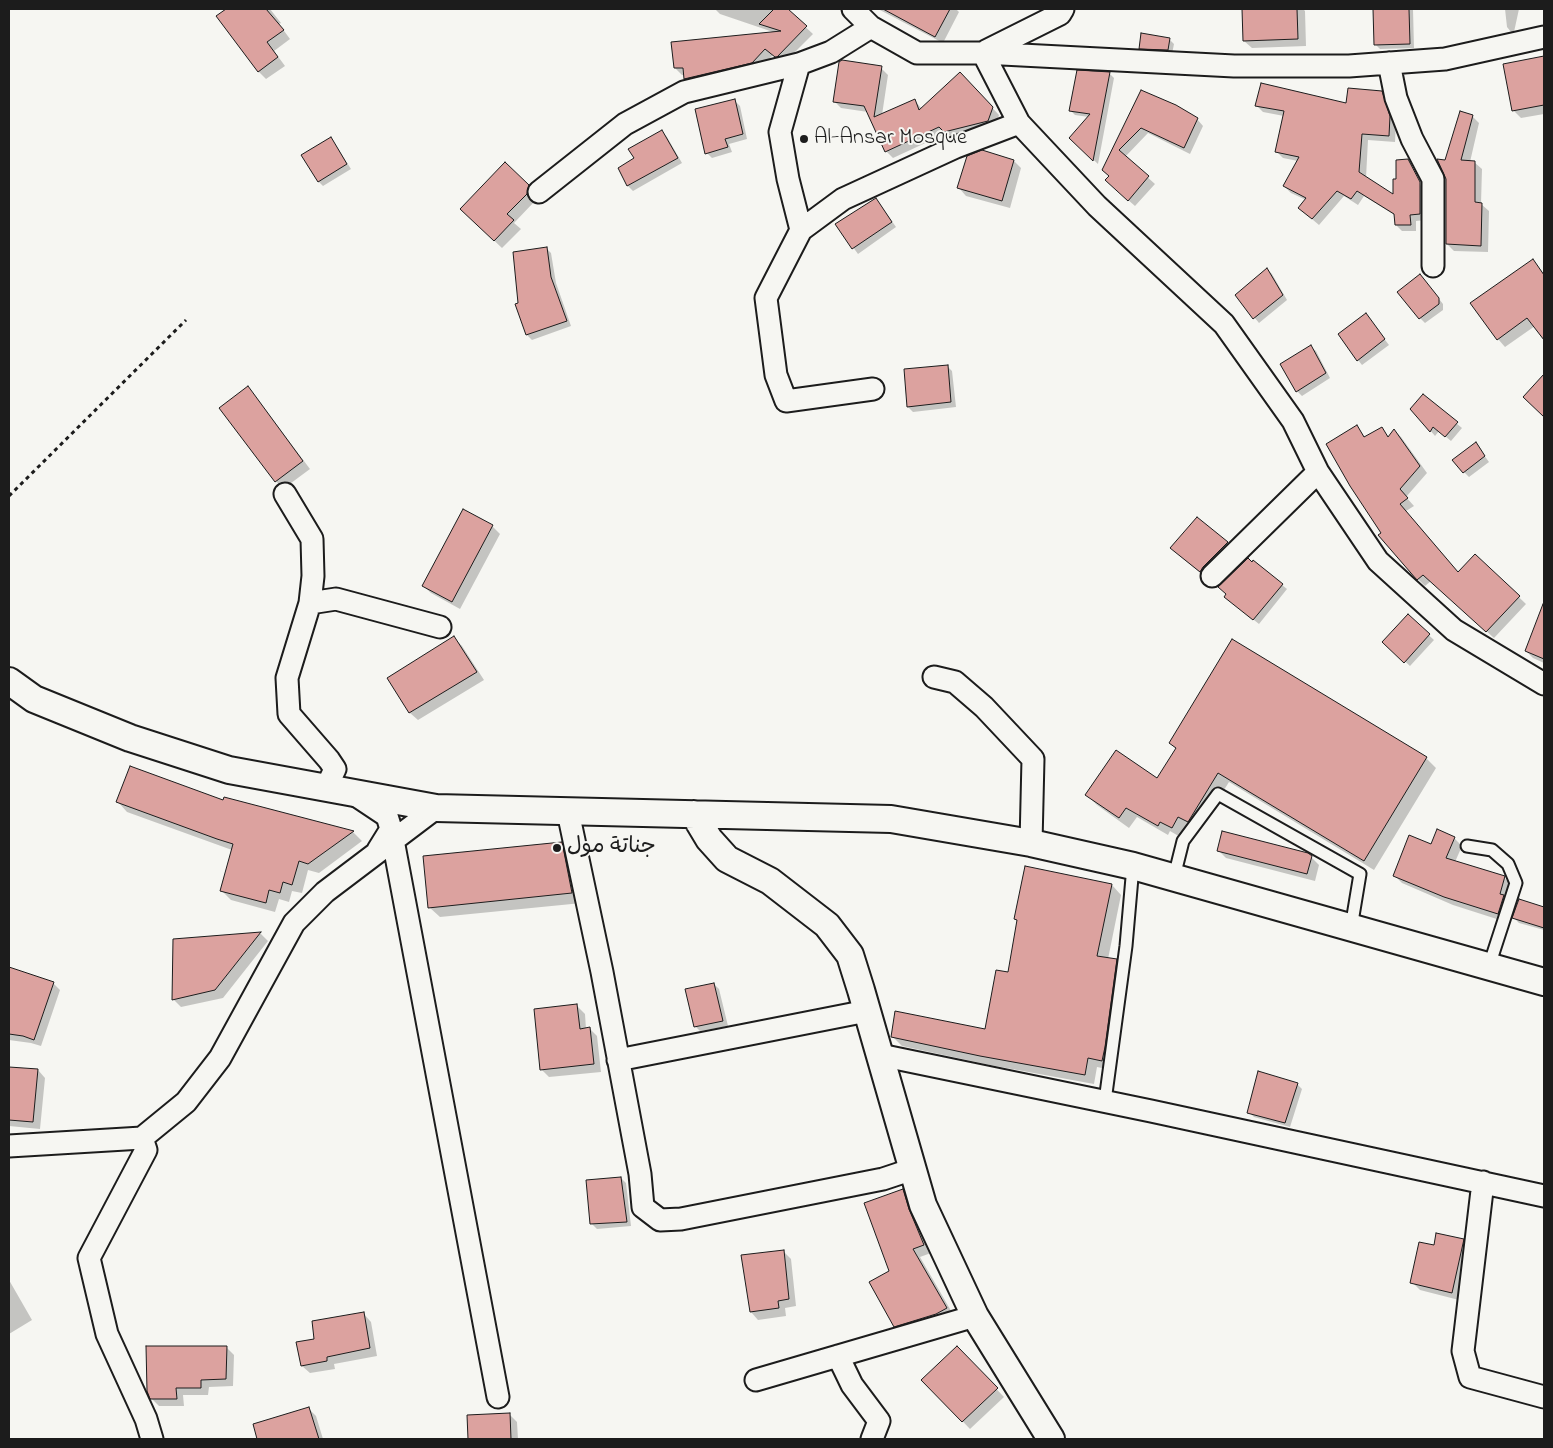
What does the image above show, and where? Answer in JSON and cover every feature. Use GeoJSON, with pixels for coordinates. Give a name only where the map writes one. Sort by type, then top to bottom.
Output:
{"type":"FeatureCollection","features":[{"type":"Feature","properties":{"kind":"street"},"geometry":{"type":"LineString","coordinates":[[853,9],[871,27],[917,53],[984,53],[1234,66],[1349,66],[1445,59],[1544,37]]}},
{"type":"Feature","properties":{"kind":"street"},"geometry":{"type":"LineString","coordinates":[[984,53],[1060,14],[1063,9]]}},
{"type":"Feature","properties":{"kind":"street"},"geometry":{"type":"LineString","coordinates":[[539,192],[625,124],[684,92],[798,64],[831,52],[871,27]]}},
{"type":"Feature","properties":{"kind":"street"},"geometry":{"type":"LineString","coordinates":[[984,53],[1019,123],[1098,206],[1224,324],[1293,421],[1318,472],[1378,562],[1454,630],[1544,684]]}},
{"type":"Feature","properties":{"kind":"street"},"geometry":{"type":"LineString","coordinates":[[1389,63],[1396,98],[1412,139],[1433,179],[1433,266]]}},
{"type":"Feature","properties":{"kind":"street"},"geometry":{"type":"LineString","coordinates":[[798,64],[780,132],[788,179],[801,230]]}},
{"type":"Feature","properties":{"kind":"street"},"geometry":{"type":"LineString","coordinates":[[873,389],[786,401],[776,375],[766,298],[801,230],[843,199],[956,147],[1019,123]]}},
{"type":"Feature","properties":{"kind":"street"},"geometry":{"type":"LineString","coordinates":[[1212,576],[1318,472]]}},
{"type":"Feature","properties":{"kind":"street"},"geometry":{"type":"LineString","coordinates":[[285,494],[312,539],[313,576],[310,603],[286,678],[289,714],[329,760],[334,769],[326,788]]}},
{"type":"Feature","properties":{"kind":"street"},"geometry":{"type":"LineString","coordinates":[[310,603],[336,599],[440,627]]}},
{"type":"Feature","properties":{"kind":"street"},"geometry":{"type":"LineString","coordinates":[[934,677],[955,682],[984,707],[1033,759],[1031,843]]}},
{"type":"Feature","properties":{"kind":"street"},"geometry":{"type":"LineString","coordinates":[[9,681],[34,699],[130,738],[229,770],[436,808],[891,819],[1031,843],[1133,866],[1544,982]]}},
{"type":"Feature","properties":{"kind":"street"},"geometry":{"type":"LineString","coordinates":[[353,793],[387,816],[391,829],[375,854]]}},
{"type":"Feature","properties":{"kind":"street"},"geometry":{"type":"LineString","coordinates":[[9,1146],[142,1138],[186,1102],[220,1058],[294,923],[325,892],[436,808]]}},
{"type":"Feature","properties":{"kind":"street"},"geometry":{"type":"LineString","coordinates":[[568,812],[602,972],[640,1174],[643,1207],[660,1220],[681,1219],[873,1181],[913,1169]]}},
{"type":"Feature","properties":{"kind":"street"},"geometry":{"type":"LineString","coordinates":[[694,814],[708,838],[727,860],[770,881],[827,925],[850,955],[923,1205],[975,1316],[1052,1439]]}},
{"type":"Feature","properties":{"kind":"street"},"geometry":{"type":"LineString","coordinates":[[394,840],[498,1397]]}},
{"type":"Feature","properties":{"kind":"street"},"geometry":{"type":"LineString","coordinates":[[618,1060],[868,1012]]}},
{"type":"Feature","properties":{"kind":"street"},"geometry":{"type":"LineString","coordinates":[[880,1055],[1105,1101],[1544,1196]]}},
{"type":"Feature","properties":{"kind":"street"},"geometry":{"type":"LineString","coordinates":[[142,1138],[146,1150],[89,1258],[107,1334],[146,1419],[152,1439]]}},
{"type":"Feature","properties":{"kind":"street"},"geometry":{"type":"LineString","coordinates":[[1483,1182],[1463,1351],[1470,1377],[1544,1397]]}},
{"type":"Feature","properties":{"kind":"street"},"geometry":{"type":"LineString","coordinates":[[756,1380],[975,1316]]}},
{"type":"Feature","properties":{"kind":"street"},"geometry":{"type":"LineString","coordinates":[[838,1356],[852,1385],[879,1421],[872,1439]]}},
{"type":"Feature","properties":{"kind":"lane"},"geometry":{"type":"LineString","coordinates":[[1174,878],[1183,841],[1218,794],[1360,874],[1351,928]]}},
{"type":"Feature","properties":{"kind":"lane"},"geometry":{"type":"LineString","coordinates":[[1467,846],[1492,850],[1508,864],[1516,883],[1488,966]]}},
{"type":"Feature","properties":{"kind":"lane"},"geometry":{"type":"LineString","coordinates":[[1105,1101],[1126,946],[1133,866]]}},
{"type":"Feature","properties":{"kind":"path"},"geometry":{"type":"LineString","coordinates":[[9,496],[186,320]]}},
{"type":"Feature","properties":{"kind":"building"},"geometry":{"type":"Polygon","coordinates":[[[226,9],[266,9],[284,30],[267,42],[278,57],[258,72],[216,16],[226,9]]]}},
{"type":"Feature","properties":{"kind":"building"},"geometry":{"type":"Polygon","coordinates":[[[774,9],[788,9],[807,26],[777,57],[765,49],[752,63],[684,79],[683,68],[674,68],[671,42],[781,31],[759,24],[774,9]]]}},
{"type":"Feature","properties":{"kind":"building"},"geometry":{"type":"Polygon","coordinates":[[[883,9],[950,9],[935,37],[883,9]]]}},
{"type":"Feature","properties":{"kind":"building"},"geometry":{"type":"Polygon","coordinates":[[[1242,9],[1297,9],[1298,39],[1243,41],[1242,9]]]}},
{"type":"Feature","properties":{"kind":"building"},"geometry":{"type":"Polygon","coordinates":[[[1373,9],[1409,9],[1410,44],[1374,45],[1373,9]]]}},
{"type":"Feature","properties":{"kind":"building"},"geometry":{"type":"Polygon","coordinates":[[[1141,33],[1170,38],[1168,50],[1139,49],[1141,33]]]}},
{"type":"Feature","properties":{"kind":"building"},"geometry":{"type":"Polygon","coordinates":[[[1544,56],[1544,105],[1512,111],[1503,64],[1544,56]]]}},
{"type":"Feature","properties":{"kind":"building"},"geometry":{"type":"Polygon","coordinates":[[[842,60],[882,66],[874,117],[915,99],[919,110],[960,72],[993,107],[988,121],[944,132],[939,127],[885,152],[864,106],[833,102],[839,62],[842,60]]]}},
{"type":"Feature","properties":{"kind":"building"},"geometry":{"type":"Polygon","coordinates":[[[1077,70],[1110,72],[1093,161],[1069,138],[1090,114],[1069,111],[1077,70]]]}},
{"type":"Feature","properties":{"kind":"building"},"geometry":{"type":"Polygon","coordinates":[[[1261,83],[1346,103],[1348,88],[1382,91],[1390,116],[1389,136],[1362,134],[1359,172],[1393,194],[1393,179],[1396,179],[1396,160],[1408,159],[1420,182],[1420,214],[1410,215],[1411,225],[1395,225],[1394,214],[1357,191],[1351,199],[1337,191],[1312,219],[1298,208],[1306,198],[1283,186],[1299,157],[1275,152],[1284,111],[1255,106],[1261,83]]]}},
{"type":"Feature","properties":{"kind":"building"},"geometry":{"type":"Polygon","coordinates":[[[1141,90],[1176,105],[1198,118],[1184,148],[1141,128],[1119,150],[1149,176],[1128,201],[1105,180],[1109,176],[1102,170],[1141,90]]]}},
{"type":"Feature","properties":{"kind":"building"},"geometry":{"type":"Polygon","coordinates":[[[735,99],[743,134],[725,139],[728,147],[705,154],[695,109],[735,99]]]}},
{"type":"Feature","properties":{"kind":"building"},"geometry":{"type":"Polygon","coordinates":[[[1460,111],[1473,115],[1461,160],[1475,161],[1475,202],[1482,203],[1481,246],[1446,244],[1446,179],[1437,159],[1445,160],[1460,111]]]}},
{"type":"Feature","properties":{"kind":"building"},"geometry":{"type":"Polygon","coordinates":[[[662,130],[678,158],[627,186],[618,168],[634,158],[628,149],[662,130]]]}},
{"type":"Feature","properties":{"kind":"building"},"geometry":{"type":"Polygon","coordinates":[[[331,137],[347,164],[318,182],[301,155],[331,137]]]}},
{"type":"Feature","properties":{"kind":"building"},"geometry":{"type":"Polygon","coordinates":[[[982,150],[1014,160],[1002,201],[957,188],[967,156],[982,150]]]}},
{"type":"Feature","properties":{"kind":"building"},"geometry":{"type":"Polygon","coordinates":[[[505,162],[529,185],[527,194],[507,214],[514,220],[494,241],[460,209],[505,162]]]}},
{"type":"Feature","properties":{"kind":"building"},"geometry":{"type":"Polygon","coordinates":[[[876,198],[892,222],[852,249],[835,224],[876,198]]]}},
{"type":"Feature","properties":{"kind":"building"},"geometry":{"type":"Polygon","coordinates":[[[547,247],[551,277],[567,321],[526,335],[515,304],[518,303],[513,252],[547,247]]]}},
{"type":"Feature","properties":{"kind":"building"},"geometry":{"type":"Polygon","coordinates":[[[1533,259],[1544,275],[1544,340],[1527,318],[1497,340],[1470,303],[1533,259]]]}},
{"type":"Feature","properties":{"kind":"building"},"geometry":{"type":"Polygon","coordinates":[[[1267,268],[1283,295],[1253,319],[1235,295],[1267,268]]]}},
{"type":"Feature","properties":{"kind":"building"},"geometry":{"type":"Polygon","coordinates":[[[1420,274],[1439,298],[1439,304],[1419,319],[1397,292],[1420,274]]]}},
{"type":"Feature","properties":{"kind":"building"},"geometry":{"type":"Polygon","coordinates":[[[1366,313],[1385,339],[1357,361],[1338,334],[1366,313]]]}},
{"type":"Feature","properties":{"kind":"building"},"geometry":{"type":"Polygon","coordinates":[[[1311,345],[1326,373],[1296,392],[1280,364],[1311,345]]]}},
{"type":"Feature","properties":{"kind":"building"},"geometry":{"type":"Polygon","coordinates":[[[948,365],[951,402],[907,407],[904,369],[948,365]]]}},
{"type":"Feature","properties":{"kind":"building"},"geometry":{"type":"Polygon","coordinates":[[[1544,374],[1544,417],[1523,397],[1544,374]]]}},
{"type":"Feature","properties":{"kind":"building"},"geometry":{"type":"Polygon","coordinates":[[[248,386],[303,461],[275,482],[219,408],[248,386]]]}},
{"type":"Feature","properties":{"kind":"building"},"geometry":{"type":"Polygon","coordinates":[[[1423,394],[1458,422],[1445,437],[1433,427],[1430,432],[1410,409],[1423,394]]]}},
{"type":"Feature","properties":{"kind":"building"},"geometry":{"type":"Polygon","coordinates":[[[1357,425],[1364,437],[1382,427],[1388,437],[1394,429],[1420,466],[1400,489],[1408,498],[1400,504],[1458,572],[1475,554],[1520,596],[1486,632],[1423,575],[1417,580],[1378,535],[1381,533],[1350,486],[1326,444],[1357,425]]]}},
{"type":"Feature","properties":{"kind":"building"},"geometry":{"type":"Polygon","coordinates":[[[1476,442],[1485,456],[1463,473],[1452,460],[1476,442]]]}},
{"type":"Feature","properties":{"kind":"building"},"geometry":{"type":"Polygon","coordinates":[[[463,509],[493,525],[452,602],[422,586],[463,509]]]}},
{"type":"Feature","properties":{"kind":"building"},"geometry":{"type":"Polygon","coordinates":[[[1197,517],[1228,542],[1200,572],[1170,548],[1197,517]]]}},
{"type":"Feature","properties":{"kind":"building"},"geometry":{"type":"Polygon","coordinates":[[[1248,558],[1283,584],[1253,620],[1224,597],[1226,594],[1218,587],[1248,558]]]}},
{"type":"Feature","properties":{"kind":"building"},"geometry":{"type":"Polygon","coordinates":[[[1544,604],[1544,659],[1525,651],[1544,604]]]}},
{"type":"Feature","properties":{"kind":"building"},"geometry":{"type":"Polygon","coordinates":[[[1408,614],[1430,634],[1404,663],[1382,642],[1408,614]]]}},
{"type":"Feature","properties":{"kind":"building"},"geometry":{"type":"Polygon","coordinates":[[[454,636],[477,672],[409,713],[387,678],[454,636]]]}},
{"type":"Feature","properties":{"kind":"building"},"geometry":{"type":"Polygon","coordinates":[[[1232,639],[1427,757],[1364,861],[1218,773],[1188,822],[1178,817],[1172,828],[1160,822],[1158,826],[1126,808],[1119,818],[1085,795],[1116,750],[1157,778],[1176,748],[1169,743],[1232,639]]]}},
{"type":"Feature","properties":{"kind":"building"},"geometry":{"type":"Polygon","coordinates":[[[130,766],[223,800],[224,797],[354,831],[308,864],[299,861],[292,885],[283,882],[280,893],[269,890],[266,903],[220,891],[233,844],[116,802],[130,766]]]}},
{"type":"Feature","properties":{"kind":"building"},"geometry":{"type":"Polygon","coordinates":[[[1437,829],[1455,837],[1446,858],[1505,876],[1500,894],[1504,895],[1498,914],[1444,897],[1393,876],[1409,835],[1431,844],[1437,829]]]}},
{"type":"Feature","properties":{"kind":"building"},"geometry":{"type":"Polygon","coordinates":[[[1222,831],[1308,853],[1312,856],[1307,874],[1217,851],[1222,831]]]}},
{"type":"Feature","properties":{"kind":"building"},"geometry":{"type":"Polygon","coordinates":[[[562,842],[572,893],[428,908],[423,856],[562,842]]]}},
{"type":"Feature","properties":{"kind":"building"},"geometry":{"type":"Polygon","coordinates":[[[1025,866],[1112,884],[1097,956],[1117,959],[1105,1047],[1102,1061],[1088,1058],[1085,1075],[980,1056],[891,1037],[895,1011],[985,1029],[996,970],[1008,972],[1017,920],[1014,919],[1025,866]]]}},
{"type":"Feature","properties":{"kind":"building"},"geometry":{"type":"Polygon","coordinates":[[[1519,899],[1544,907],[1544,928],[1512,918],[1519,899]]]}},
{"type":"Feature","properties":{"kind":"building"},"geometry":{"type":"Polygon","coordinates":[[[261,932],[215,990],[172,1000],[173,939],[261,932]]]}},
{"type":"Feature","properties":{"kind":"building"},"geometry":{"type":"Polygon","coordinates":[[[9,967],[54,982],[34,1040],[9,1034],[9,967]]]}},
{"type":"Feature","properties":{"kind":"building"},"geometry":{"type":"Polygon","coordinates":[[[714,983],[723,1021],[694,1027],[685,989],[714,983]]]}},
{"type":"Feature","properties":{"kind":"building"},"geometry":{"type":"Polygon","coordinates":[[[577,1004],[580,1029],[590,1027],[594,1064],[540,1070],[534,1009],[577,1004]]]}},
{"type":"Feature","properties":{"kind":"building"},"geometry":{"type":"Polygon","coordinates":[[[9,1067],[38,1069],[33,1122],[9,1120],[9,1067]]]}},
{"type":"Feature","properties":{"kind":"building"},"geometry":{"type":"Polygon","coordinates":[[[1258,1071],[1298,1083],[1285,1123],[1247,1113],[1258,1071]]]}},
{"type":"Feature","properties":{"kind":"building"},"geometry":{"type":"Polygon","coordinates":[[[621,1177],[627,1222],[590,1224],[586,1180],[621,1177]]]}},
{"type":"Feature","properties":{"kind":"building"},"geometry":{"type":"Polygon","coordinates":[[[903,1189],[924,1245],[913,1249],[947,1308],[936,1314],[894,1327],[869,1282],[889,1271],[864,1203],[903,1189]]]}},
{"type":"Feature","properties":{"kind":"building"},"geometry":{"type":"Polygon","coordinates":[[[1436,1233],[1464,1239],[1452,1293],[1410,1283],[1419,1242],[1434,1245],[1436,1233]]]}},
{"type":"Feature","properties":{"kind":"building"},"geometry":{"type":"Polygon","coordinates":[[[784,1250],[789,1299],[778,1301],[779,1308],[750,1312],[741,1255],[784,1250]]]}},
{"type":"Feature","properties":{"kind":"building"},"geometry":{"type":"Polygon","coordinates":[[[364,1312],[370,1348],[327,1357],[327,1361],[301,1366],[296,1342],[314,1339],[312,1321],[364,1312]]]}},
{"type":"Feature","properties":{"kind":"building"},"geometry":{"type":"Polygon","coordinates":[[[146,1346],[227,1346],[226,1379],[201,1380],[201,1388],[176,1388],[177,1399],[150,1399],[147,1391],[146,1346]]]}},
{"type":"Feature","properties":{"kind":"building"},"geometry":{"type":"Polygon","coordinates":[[[957,1346],[998,1388],[962,1422],[921,1380],[957,1346]]]}},
{"type":"Feature","properties":{"kind":"building"},"geometry":{"type":"Polygon","coordinates":[[[309,1407],[319,1439],[257,1439],[253,1424],[309,1407]]]}},
{"type":"Feature","properties":{"kind":"building"},"geometry":{"type":"Polygon","coordinates":[[[510,1413],[511,1439],[468,1439],[467,1415],[510,1413]]]}},
{"type":"Feature","properties":{"kind":"place","name":"Al-Ansar Mosque"},"geometry":{"type":"Point","coordinates":[804,139]}},
{"type":"Feature","properties":{"kind":"place","name":"جناتة مول"},"geometry":{"type":"Point","coordinates":[557,848]}}]}
